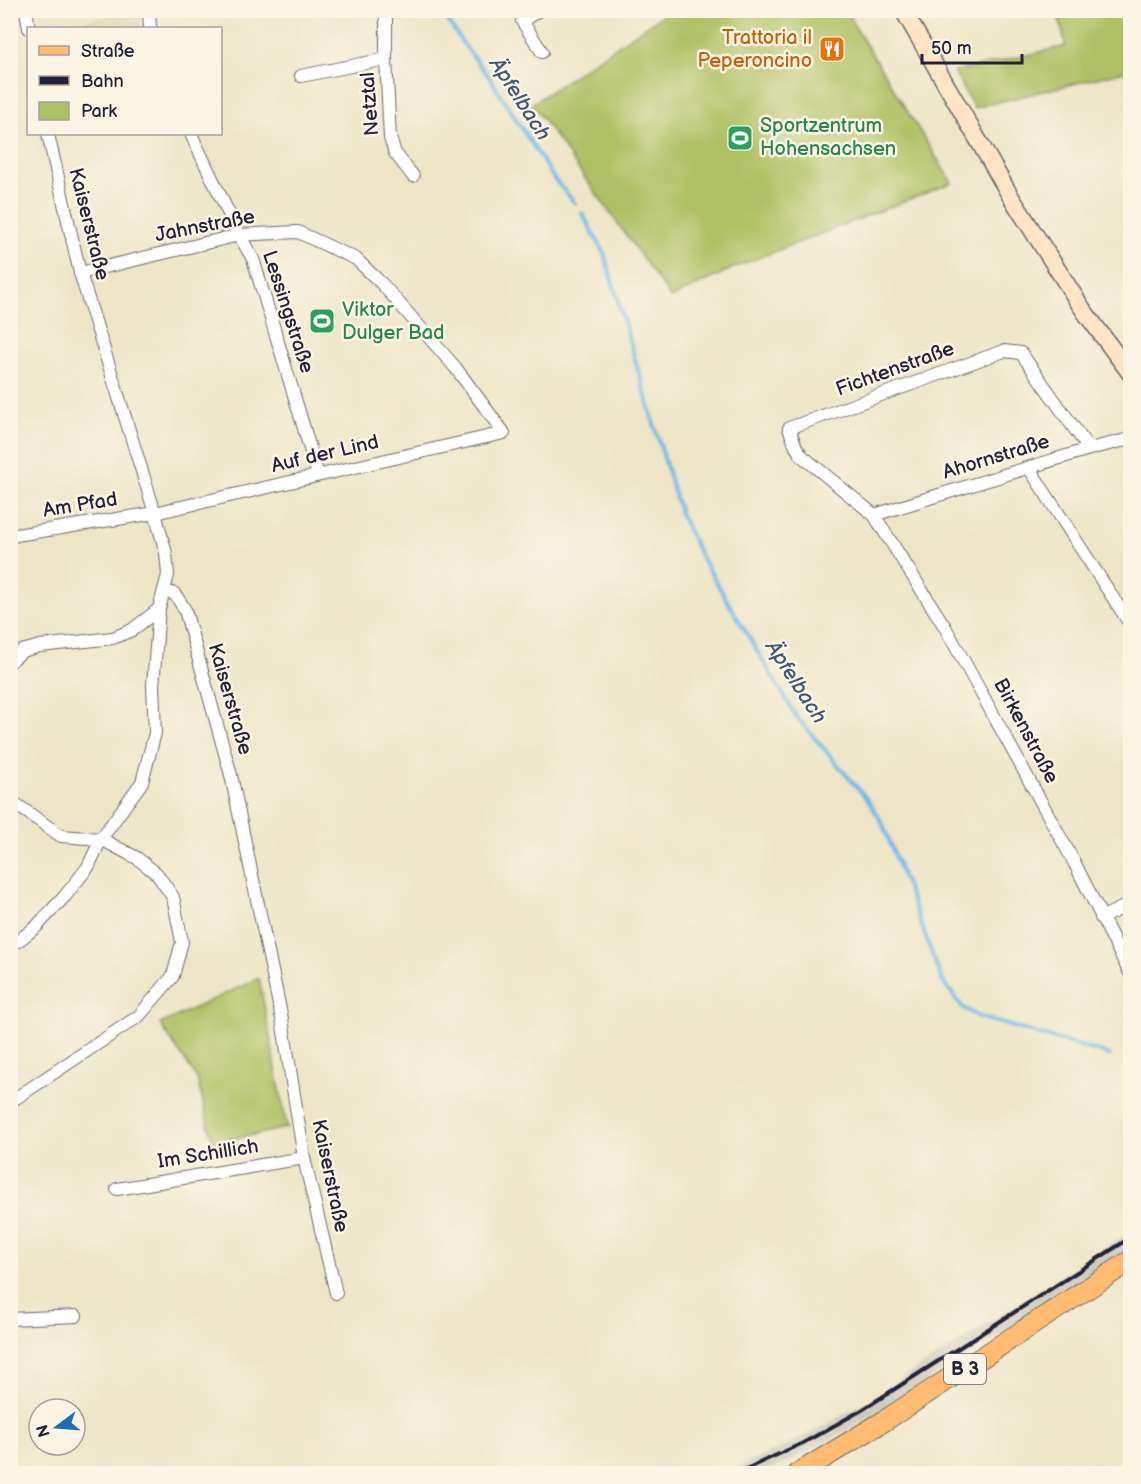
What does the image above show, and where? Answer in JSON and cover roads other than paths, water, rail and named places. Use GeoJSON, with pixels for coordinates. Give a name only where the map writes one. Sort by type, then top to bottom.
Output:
{"type":"FeatureCollection","features":[{"type":"Feature","properties":{"kind":"main road","name":"B 3"},"geometry":{"type":"LineString","coordinates":[[798,1473],[894,1415],[1131,1262]]}},
{"type":"Feature","properties":{"kind":"street"},"geometry":{"type":"LineString","coordinates":[[26,10],[29,27]]}},
{"type":"Feature","properties":{"kind":"street"},"geometry":{"type":"LineString","coordinates":[[149,10],[150,27]]}},
{"type":"Feature","properties":{"kind":"street","name":"Netztal"},"geometry":{"type":"LineString","coordinates":[[386,10],[390,138],[395,153],[413,177]]}},
{"type":"Feature","properties":{"kind":"street"},"geometry":{"type":"LineString","coordinates":[[539,10],[522,21],[542,52]]}},
{"type":"Feature","properties":{"kind":"street"},"geometry":{"type":"LineString","coordinates":[[903,10],[1011,197],[1084,311],[1131,373]]}},
{"type":"Feature","properties":{"kind":"street","name":"Netztal"},"geometry":{"type":"LineString","coordinates":[[302,76],[386,59]]}},
{"type":"Feature","properties":{"kind":"street","name":"Kaiserstraße"},"geometry":{"type":"LineString","coordinates":[[48,135],[80,273],[166,553],[168,576],[165,591],[175,594],[185,610],[231,775],[282,1019],[304,1158],[336,1293]]}},
{"type":"Feature","properties":{"kind":"street","name":"Lessingstraße"},"geometry":{"type":"LineString","coordinates":[[191,135],[239,235],[253,259],[318,475]]}},
{"type":"Feature","properties":{"kind":"street","name":"Jahnstraße"},"geometry":{"type":"LineString","coordinates":[[80,273],[239,235],[298,232],[356,259],[383,285],[455,367],[504,433]]}},
{"type":"Feature","properties":{"kind":"street","name":"Fichtenstraße"},"geometry":{"type":"LineString","coordinates":[[874,515],[802,456],[789,428],[1004,351],[1021,353],[1089,448]]}},
{"type":"Feature","properties":{"kind":"street","name":"Auf der Lind"},"geometry":{"type":"LineString","coordinates":[[155,513],[504,433]]}},
{"type":"Feature","properties":{"kind":"street","name":"Ahornstraße"},"geometry":{"type":"LineString","coordinates":[[874,515],[1089,448],[1131,439]]}},
{"type":"Feature","properties":{"kind":"street"},"geometry":{"type":"LineString","coordinates":[[1029,468],[1131,624]]}},
{"type":"Feature","properties":{"kind":"street","name":"Am Pfad"},"geometry":{"type":"LineString","coordinates":[[10,536],[155,513]]}},
{"type":"Feature","properties":{"kind":"street","name":"Birkenstraße"},"geometry":{"type":"LineString","coordinates":[[874,515],[945,627],[979,686],[1131,973]]}},
{"type":"Feature","properties":{"kind":"street"},"geometry":{"type":"LineString","coordinates":[[10,944],[18,941],[36,927],[65,896],[88,867],[101,839],[142,782],[155,733],[153,686],[159,609],[165,591]]}},
{"type":"Feature","properties":{"kind":"street"},"geometry":{"type":"LineString","coordinates":[[10,662],[22,651],[40,646],[112,638],[132,630],[159,609]]}},
{"type":"Feature","properties":{"kind":"street"},"geometry":{"type":"LineString","coordinates":[[10,800],[61,836],[101,839],[137,858],[157,874],[173,897],[182,942],[173,976],[139,1016],[10,1102]]}},
{"type":"Feature","properties":{"kind":"street"},"geometry":{"type":"LineString","coordinates":[[1101,918],[1131,904]]}},
{"type":"Feature","properties":{"kind":"street","name":"Im Schillich"},"geometry":{"type":"LineString","coordinates":[[117,1189],[304,1158]]}},
{"type":"Feature","properties":{"kind":"street"},"geometry":{"type":"LineString","coordinates":[[10,1319],[76,1316]]}},
{"type":"Feature","properties":{"kind":"waterway","name":"Äpfelbach"},"geometry":{"type":"LineString","coordinates":[[441,10],[461,41],[490,78],[554,179],[575,203]]}},
{"type":"Feature","properties":{"kind":"waterway","name":"Äpfelbach"},"geometry":{"type":"LineString","coordinates":[[582,213],[604,253],[680,513],[700,555],[796,716],[867,799],[882,822],[942,980],[962,1007],[979,1017],[1110,1055]]}},
{"type":"Feature","properties":{"kind":"railway"},"geometry":{"type":"LineString","coordinates":[[735,1474],[803,1443],[862,1410],[1130,1238]]}},
{"type":"Feature","properties":{"kind":"place","name":"Trattoria il Peperoncino"},"geometry":{"type":"Point","coordinates":[832,49]}},
{"type":"Feature","properties":{"kind":"place","name":"Sportzentrum Hohensachsen"},"geometry":{"type":"Point","coordinates":[740,138]}},
{"type":"Feature","properties":{"kind":"place","name":"Viktor Dulger Bad"},"geometry":{"type":"Point","coordinates":[322,321]}}]}
